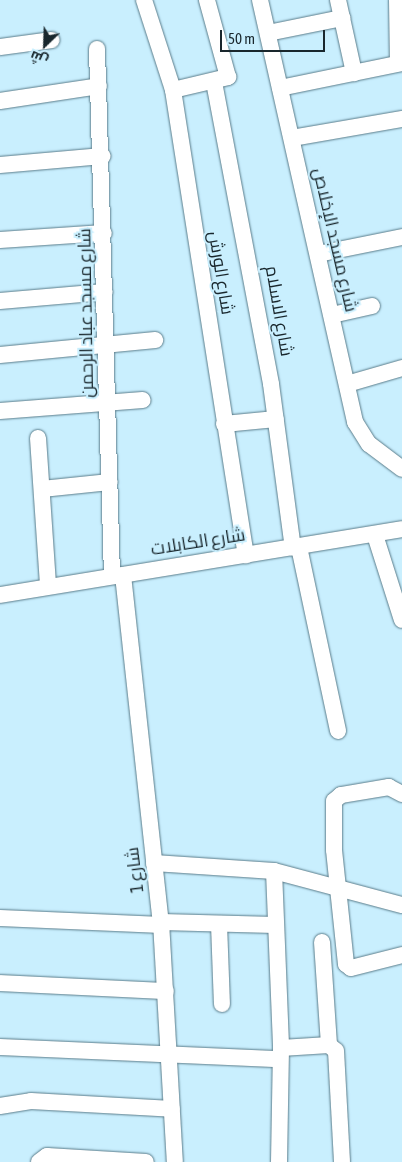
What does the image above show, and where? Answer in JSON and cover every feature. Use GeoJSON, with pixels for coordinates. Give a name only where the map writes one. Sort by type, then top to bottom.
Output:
{"type":"FeatureCollection","features":[{"type":"Feature","properties":{"kind":"street","name":"شارع الورش"},"geometry":{"type":"LineString","coordinates":[[144,0],[173,90],[246,555]]}},
{"type":"Feature","properties":{"kind":"street"},"geometry":{"type":"LineString","coordinates":[[173,90],[214,82],[228,76],[207,0]]}},
{"type":"Feature","properties":{"kind":"street","name":"شارع مسجد الإخلاص"},"geometry":{"type":"LineString","coordinates":[[260,0],[347,384],[361,435],[402,469]]}},
{"type":"Feature","properties":{"kind":"street"},"geometry":{"type":"LineString","coordinates":[[338,0],[354,73]]}},
{"type":"Feature","properties":{"kind":"street"},"geometry":{"type":"LineString","coordinates":[[280,88],[400,63],[397,0]]}},
{"type":"Feature","properties":{"kind":"street"},"geometry":{"type":"LineString","coordinates":[[268,33],[342,18]]}},
{"type":"Feature","properties":{"kind":"street"},"geometry":{"type":"LineString","coordinates":[[0,47],[52,40]]}},
{"type":"Feature","properties":{"kind":"street","name":"شارع مسجد عباد الرحمن"},"geometry":{"type":"LineString","coordinates":[[97,49],[103,156],[110,482],[117,576]]}},
{"type":"Feature","properties":{"kind":"street","name":"شارع الاسلام"},"geometry":{"type":"LineString","coordinates":[[214,82],[276,419],[296,547],[338,731]]}},
{"type":"Feature","properties":{"kind":"street"},"geometry":{"type":"LineString","coordinates":[[0,101],[99,86]]}},
{"type":"Feature","properties":{"kind":"street"},"geometry":{"type":"LineString","coordinates":[[292,138],[402,119]]}},
{"type":"Feature","properties":{"kind":"street"},"geometry":{"type":"LineString","coordinates":[[0,165],[103,156]]}},
{"type":"Feature","properties":{"kind":"street"},"geometry":{"type":"LineString","coordinates":[[0,240],[104,233]]}},
{"type":"Feature","properties":{"kind":"street"},"geometry":{"type":"LineString","coordinates":[[318,254],[402,237]]}},
{"type":"Feature","properties":{"kind":"street"},"geometry":{"type":"LineString","coordinates":[[0,301],[105,292]]}},
{"type":"Feature","properties":{"kind":"street"},"geometry":{"type":"LineString","coordinates":[[332,316],[372,306]]}},
{"type":"Feature","properties":{"kind":"street"},"geometry":{"type":"LineString","coordinates":[[0,355],[155,340]]}},
{"type":"Feature","properties":{"kind":"street"},"geometry":{"type":"LineString","coordinates":[[347,384],[402,368]]}},
{"type":"Feature","properties":{"kind":"street"},"geometry":{"type":"LineString","coordinates":[[0,411],[143,400]]}},
{"type":"Feature","properties":{"kind":"street"},"geometry":{"type":"LineString","coordinates":[[224,424],[276,419]]}},
{"type":"Feature","properties":{"kind":"street"},"geometry":{"type":"LineString","coordinates":[[38,438],[48,586]]}},
{"type":"Feature","properties":{"kind":"street"},"geometry":{"type":"LineString","coordinates":[[42,489],[110,482]]}},
{"type":"Feature","properties":{"kind":"street","name":"شارع الكابلات"},"geometry":{"type":"LineString","coordinates":[[0,595],[375,535],[402,529]]}},
{"type":"Feature","properties":{"kind":"street"},"geometry":{"type":"LineString","coordinates":[[375,535],[402,620]]}},
{"type":"Feature","properties":{"kind":"street","name":"شارع 1"},"geometry":{"type":"LineString","coordinates":[[117,576],[162,924],[175,1162]]}},
{"type":"Feature","properties":{"kind":"street"},"geometry":{"type":"LineString","coordinates":[[402,794],[389,787],[335,798],[334,850],[349,967],[402,955]]}},
{"type":"Feature","properties":{"kind":"street"},"geometry":{"type":"LineString","coordinates":[[154,863],[274,871],[340,888],[402,909]]}},
{"type":"Feature","properties":{"kind":"street"},"geometry":{"type":"LineString","coordinates":[[274,871],[280,1054],[279,1162]]}},
{"type":"Feature","properties":{"kind":"street"},"geometry":{"type":"LineString","coordinates":[[0,918],[275,926]]}},
{"type":"Feature","properties":{"kind":"street"},"geometry":{"type":"LineString","coordinates":[[219,924],[222,1004]]}},
{"type":"Feature","properties":{"kind":"street"},"geometry":{"type":"LineString","coordinates":[[322,942],[329,1045],[336,1051],[342,1162]]}},
{"type":"Feature","properties":{"kind":"street"},"geometry":{"type":"LineString","coordinates":[[0,983],[166,991]]}},
{"type":"Feature","properties":{"kind":"street"},"geometry":{"type":"LineString","coordinates":[[0,1047],[169,1055],[280,1054],[329,1045]]}},
{"type":"Feature","properties":{"kind":"street"},"geometry":{"type":"LineString","coordinates":[[0,1106],[31,1101],[172,1109]]}},
{"type":"Feature","properties":{"kind":"street"},"geometry":{"type":"LineString","coordinates":[[39,1162],[47,1156],[146,1162]]}}]}
